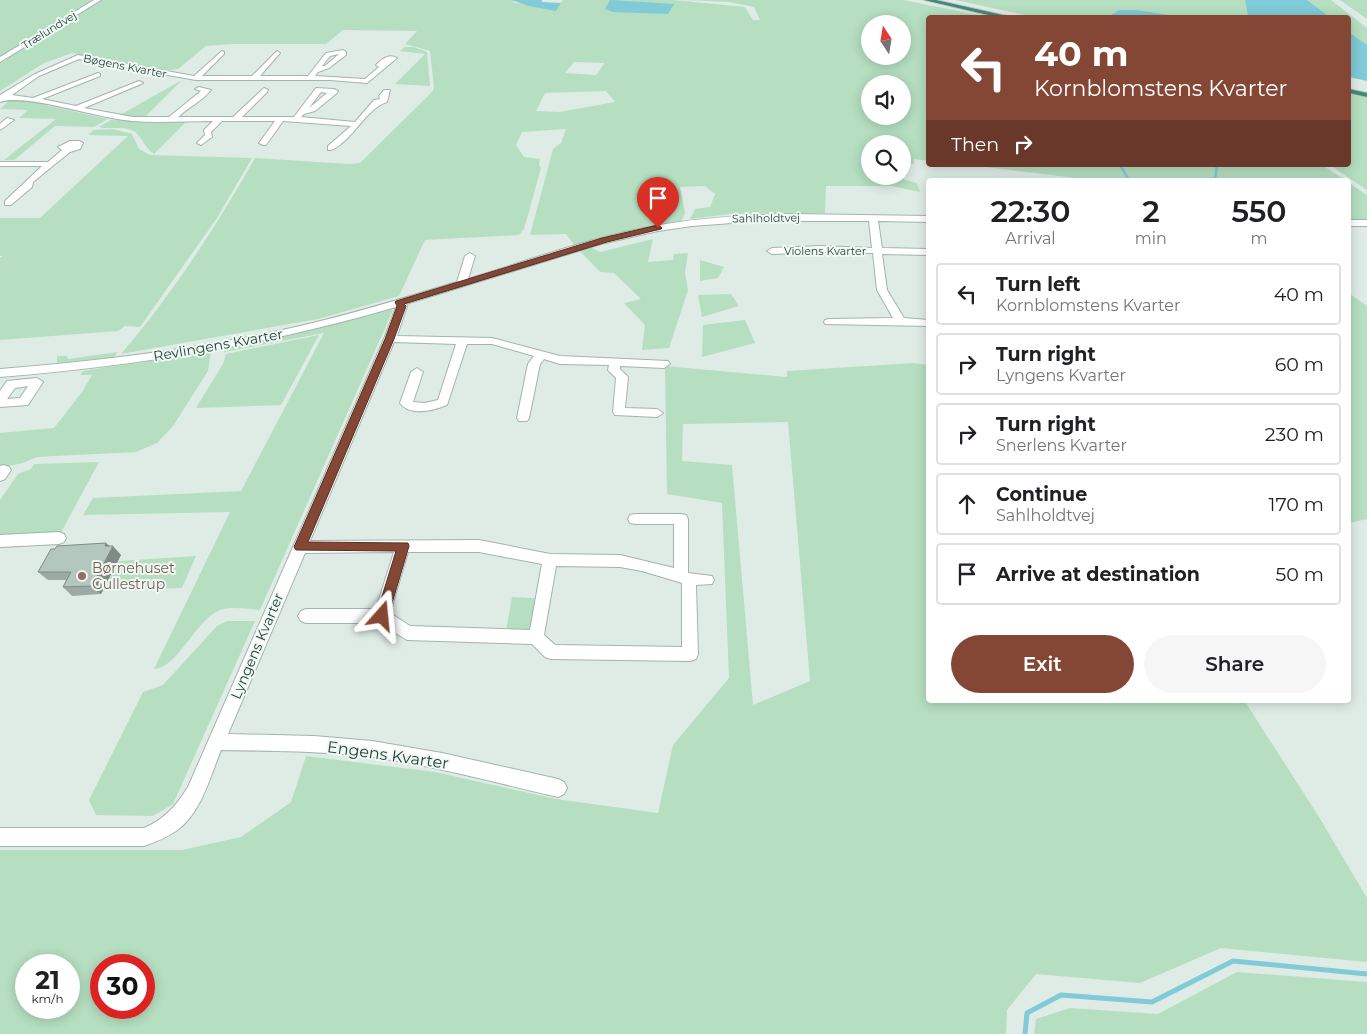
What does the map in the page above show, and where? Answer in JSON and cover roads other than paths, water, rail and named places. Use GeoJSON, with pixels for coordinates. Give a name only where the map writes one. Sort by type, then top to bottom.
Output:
{"type":"FeatureCollection","features":[{"type":"Feature","properties":{"kind":"highway"},"geometry":{"type":"LineString","coordinates":[[927,0],[999,15]]}},
{"type":"Feature","properties":{"kind":"highway"},"geometry":{"type":"LineString","coordinates":[[1351,91],[1367,95]]}},
{"type":"Feature","properties":{"kind":"street","name":"Trælundvej"},"geometry":{"type":"LineString","coordinates":[[0,60],[98,0]]}},
{"type":"Feature","properties":{"kind":"street"},"geometry":{"type":"LineString","coordinates":[[196,78],[222,53]]}},
{"type":"Feature","properties":{"kind":"street"},"geometry":{"type":"LineString","coordinates":[[254,78],[277,53]]}},
{"type":"Feature","properties":{"kind":"street","name":"Bøgens Kvarter"},"geometry":{"type":"LineString","coordinates":[[2,98],[37,75],[78,57],[196,78],[310,78],[367,81],[382,66]]}},
{"type":"Feature","properties":{"kind":"street"},"geometry":{"type":"LineString","coordinates":[[310,78],[318,70]]}},
{"type":"Feature","properties":{"kind":"street","name":"Bøgens Kvarter"},"geometry":{"type":"LineString","coordinates":[[34,100],[98,75]]}},
{"type":"Feature","properties":{"kind":"street","name":"Bøgens Kvarter"},"geometry":{"type":"LineString","coordinates":[[76,109],[139,83]]}},
{"type":"Feature","properties":{"kind":"street"},"geometry":{"type":"LineString","coordinates":[[171,119],[193,100],[199,98],[206,90],[199,90]]}},
{"type":"Feature","properties":{"kind":"street"},"geometry":{"type":"LineString","coordinates":[[235,119],[264,90]]}},
{"type":"Feature","properties":{"kind":"street"},"geometry":{"type":"LineString","coordinates":[[331,148],[377,102],[384,100],[383,96],[388,92]]}},
{"type":"Feature","properties":{"kind":"street","name":"Bøgens Kvarter"},"geometry":{"type":"LineString","coordinates":[[2,98],[34,100],[114,118],[296,119],[357,124]]}},
{"type":"Feature","properties":{"kind":"street"},"geometry":{"type":"LineString","coordinates":[[296,119],[303,112]]}},
{"type":"Feature","properties":{"kind":"street"},"geometry":{"type":"LineString","coordinates":[[201,143],[209,135],[207,132],[220,119]]}},
{"type":"Feature","properties":{"kind":"street"},"geometry":{"type":"LineString","coordinates":[[273,144],[261,143],[281,119]]}},
{"type":"Feature","properties":{"kind":"street"},"geometry":{"type":"LineString","coordinates":[[0,128],[10,120]]}},
{"type":"Feature","properties":{"kind":"street"},"geometry":{"type":"LineString","coordinates":[[8,203],[48,164],[67,150]]}},
{"type":"Feature","properties":{"kind":"street"},"geometry":{"type":"LineString","coordinates":[[0,164],[48,164]]}},
{"type":"Feature","properties":{"kind":"street","name":"Sahlholdtvej"},"geometry":{"type":"LineString","coordinates":[[461,284],[605,240],[658,228],[722,219],[760,217],[926,219]]}},
{"type":"Feature","properties":{"kind":"street","name":"Violens Kvarter"},"geometry":{"type":"LineString","coordinates":[[873,218],[882,290],[900,321]]}},
{"type":"Feature","properties":{"kind":"street"},"geometry":{"type":"LineString","coordinates":[[1351,223],[1367,223]]}},
{"type":"Feature","properties":{"kind":"street","name":"Violens Kvarter"},"geometry":{"type":"LineString","coordinates":[[772,251],[821,249],[926,252]]}},
{"type":"Feature","properties":{"kind":"street"},"geometry":{"type":"LineString","coordinates":[[461,284],[470,256]]}},
{"type":"Feature","properties":{"kind":"street","name":"Revlingens Kvarter"},"geometry":{"type":"LineString","coordinates":[[0,373],[112,363],[217,346],[327,322],[461,284]]}},
{"type":"Feature","properties":{"kind":"street","name":"Lyngens Kvarter"},"geometry":{"type":"LineString","coordinates":[[0,837],[144,837],[166,829],[182,814],[216,742],[390,339],[402,306],[399,302]]}},
{"type":"Feature","properties":{"kind":"street"},"geometry":{"type":"LineString","coordinates":[[829,322],[900,321],[926,323]]}},
{"type":"Feature","properties":{"kind":"street"},"geometry":{"type":"LineString","coordinates":[[390,339],[492,340],[509,344],[540,356],[560,360],[664,364]]}},
{"type":"Feature","properties":{"kind":"street"},"geometry":{"type":"LineString","coordinates":[[417,372],[406,403],[409,406],[432,406],[443,402],[463,340]]}},
{"type":"Feature","properties":{"kind":"street"},"geometry":{"type":"LineString","coordinates":[[523,418],[534,364],[540,356]]}},
{"type":"Feature","properties":{"kind":"street"},"geometry":{"type":"LineString","coordinates":[[615,362],[614,370],[622,377],[619,412],[657,412]]}},
{"type":"Feature","properties":{"kind":"street"},"geometry":{"type":"LineString","coordinates":[[25,383],[33,371]]}},
{"type":"Feature","properties":{"kind":"street"},"geometry":{"type":"LineString","coordinates":[[37,382],[24,402],[0,402],[11,384],[37,382]]}},
{"type":"Feature","properties":{"kind":"street"},"geometry":{"type":"LineString","coordinates":[[306,616],[382,616],[407,633],[536,637],[552,652],[690,654],[681,519],[635,519]]}},
{"type":"Feature","properties":{"kind":"street"},"geometry":{"type":"LineString","coordinates":[[0,540],[59,538]]}},
{"type":"Feature","properties":{"kind":"street"},"geometry":{"type":"LineString","coordinates":[[382,616],[403,546]]}},
{"type":"Feature","properties":{"kind":"street"},"geometry":{"type":"LineString","coordinates":[[300,547],[479,546],[550,560],[620,561],[642,564],[685,578],[707,580]]}},
{"type":"Feature","properties":{"kind":"street"},"geometry":{"type":"LineString","coordinates":[[536,637],[550,560]]}},
{"type":"Feature","properties":{"kind":"street","name":"Engens Kvarter"},"geometry":{"type":"LineString","coordinates":[[216,742],[295,744],[371,749],[446,761],[558,788]]}},
{"type":"Feature","properties":{"kind":"water"},"geometry":{"type":"Polygon","coordinates":[[[511,0],[542,0],[542,2],[561,3],[556,11],[529,6],[511,0]]]}},
{"type":"Feature","properties":{"kind":"water"},"geometry":{"type":"Polygon","coordinates":[[[610,0],[674,4],[668,14],[613,12],[605,9],[610,0]]]}},
{"type":"Feature","properties":{"kind":"water"},"geometry":{"type":"Polygon","coordinates":[[[1245,0],[1307,0],[1327,15],[1248,15],[1245,0]]]}},
{"type":"Feature","properties":{"kind":"water"},"geometry":{"type":"Polygon","coordinates":[[[1119,10],[1136,10],[1170,15],[1111,15],[1119,10]]]}},
{"type":"Feature","properties":{"kind":"water"},"geometry":{"type":"Polygon","coordinates":[[[1351,33],[1367,45],[1367,81],[1351,77],[1351,33]]]}},
{"type":"Feature","properties":{"kind":"waterway"},"geometry":{"type":"LineString","coordinates":[[1121,167],[1128,178]]}},
{"type":"Feature","properties":{"kind":"waterway"},"geometry":{"type":"LineString","coordinates":[[1215,178],[1217,167]]}},
{"type":"Feature","properties":{"kind":"waterway"},"geometry":{"type":"LineString","coordinates":[[1025,1034],[1027,1013],[1061,995],[1152,1002],[1233,961],[1367,974]]}},
{"type":"Feature","properties":{"kind":"place","name":"Børnehuset Gullestrup"},"geometry":{"type":"Point","coordinates":[82,576]}}]}
